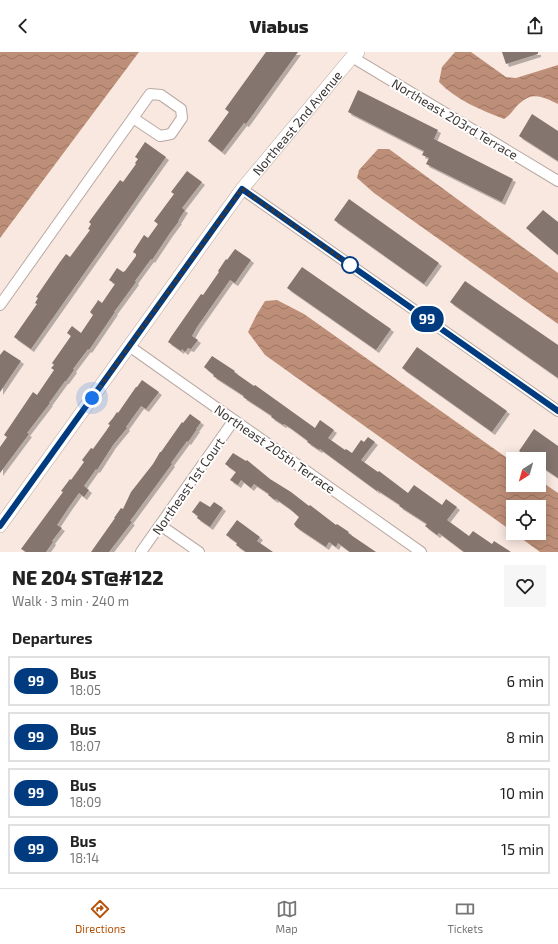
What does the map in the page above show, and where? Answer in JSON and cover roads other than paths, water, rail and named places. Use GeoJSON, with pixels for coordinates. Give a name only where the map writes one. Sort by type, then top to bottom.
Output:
{"type":"FeatureCollection","features":[{"type":"Feature","properties":{"kind":"street","name":"Northeast 203rd Terrace"},"geometry":{"type":"LineString","coordinates":[[355,54],[558,181]]}},
{"type":"Feature","properties":{"kind":"street","name":"Northeast 2nd Avenue"},"geometry":{"type":"LineString","coordinates":[[0,526],[242,189],[355,54]]}},
{"type":"Feature","properties":{"kind":"street"},"geometry":{"type":"LineString","coordinates":[[0,305],[150,94],[161,95],[181,108],[182,118],[170,134],[160,136],[133,118]]}},
{"type":"Feature","properties":{"kind":"street"},"geometry":{"type":"LineString","coordinates":[[242,189],[558,411]]}},
{"type":"Feature","properties":{"kind":"street","name":"Northeast 205th Terrace"},"geometry":{"type":"LineString","coordinates":[[129,346],[421,552]]}},
{"type":"Feature","properties":{"kind":"street","name":"Northeast 1st Court"},"geometry":{"type":"LineString","coordinates":[[141,552],[234,420]]}},
{"type":"Feature","properties":{"kind":"street"},"geometry":{"type":"LineString","coordinates":[[160,525],[199,552]]}},
{"type":"Feature","properties":{"kind":"water"},"geometry":{"type":"Polygon","coordinates":[[[0,52],[139,52],[0,238],[0,52]]]}},
{"type":"Feature","properties":{"kind":"water"},"geometry":{"type":"Polygon","coordinates":[[[455,52],[471,52],[506,77],[516,78],[558,65],[558,104],[539,96],[529,97],[520,103],[504,119],[469,104],[453,94],[439,82],[442,67],[455,52]]]}},
{"type":"Feature","properties":{"kind":"water"},"geometry":{"type":"Polygon","coordinates":[[[378,149],[389,149],[558,273],[558,324],[374,193],[357,178],[359,170],[378,149]]]}},
{"type":"Feature","properties":{"kind":"water"},"geometry":{"type":"Polygon","coordinates":[[[277,300],[304,314],[506,457],[506,492],[546,492],[546,485],[558,493],[558,552],[540,552],[524,540],[546,540],[546,500],[506,500],[506,527],[265,355],[248,332],[265,301],[277,300]]]}}]}
